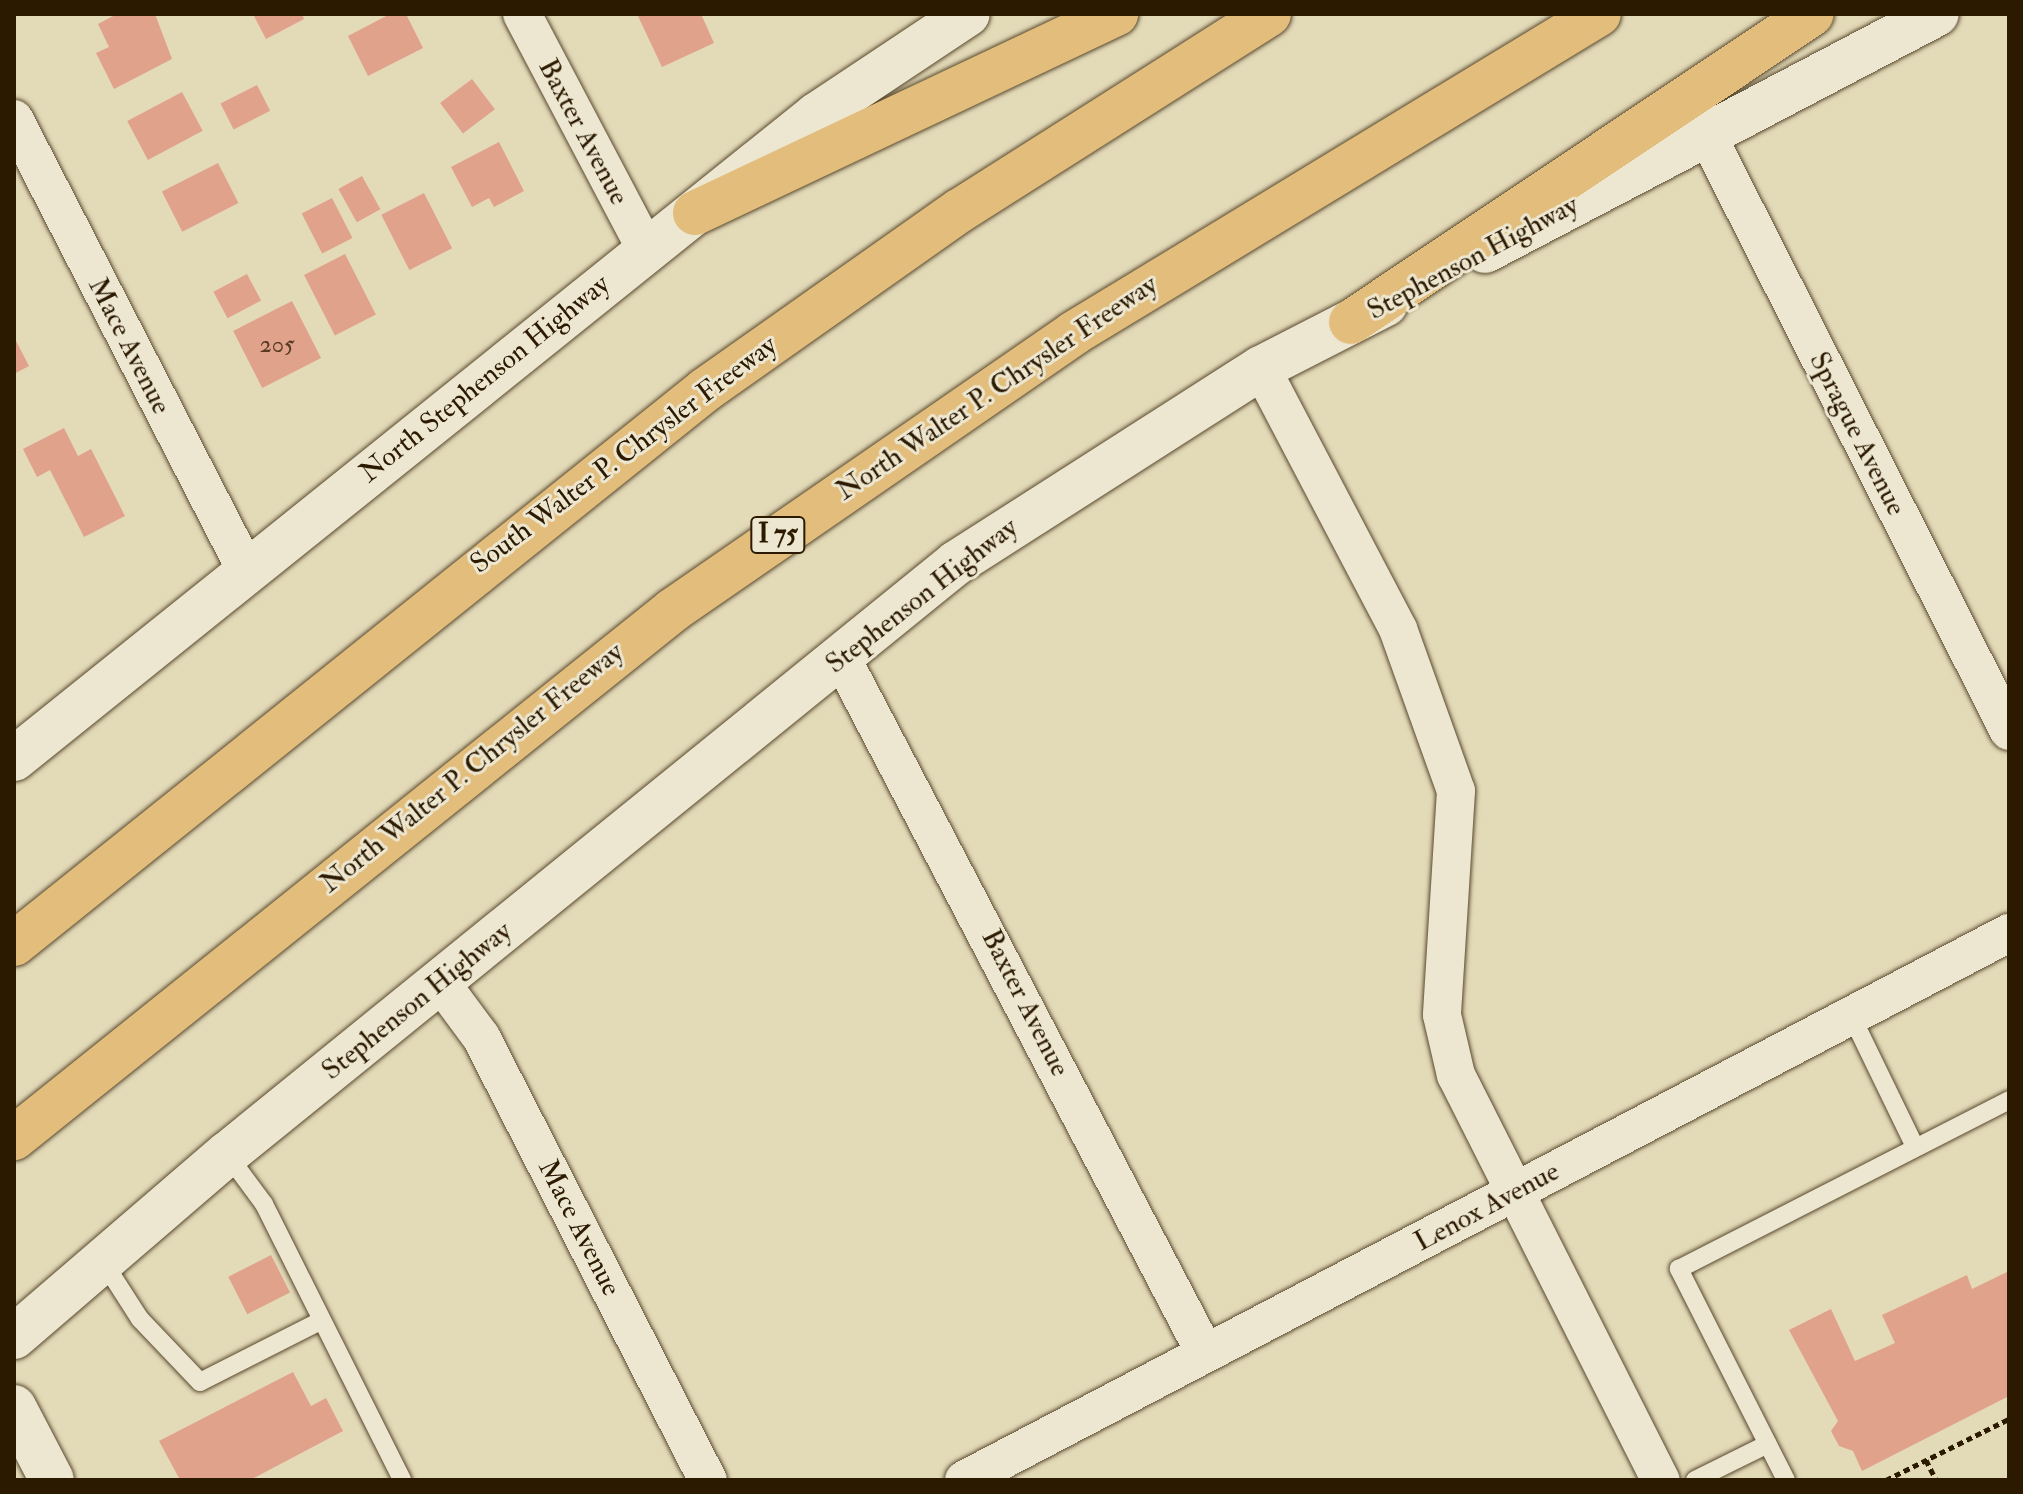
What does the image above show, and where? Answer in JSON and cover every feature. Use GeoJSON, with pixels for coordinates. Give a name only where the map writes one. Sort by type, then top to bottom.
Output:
{"type":"FeatureCollection","features":[{"type":"Feature","properties":{"kind":"highway"},"geometry":{"type":"LineString","coordinates":[[695,213],[1116,14]]}},
{"type":"Feature","properties":{"kind":"highway","name":"South Walter P. Chrysler Freeway"},"geometry":{"type":"LineString","coordinates":[[14,944],[705,390],[984,194],[1269,14]]}},
{"type":"Feature","properties":{"kind":"highway","name":"North Walter P. Chrysler Freeway"},"geometry":{"type":"LineString","coordinates":[[14,1138],[685,601],[1074,333],[1599,14]]}},
{"type":"Feature","properties":{"kind":"highway"},"geometry":{"type":"LineString","coordinates":[[1351,322],[1812,14]]}},
{"type":"Feature","properties":{"kind":"main road","name":"North Stephenson Highway"},"geometry":{"type":"LineString","coordinates":[[14,759],[816,115],[968,14]]}},
{"type":"Feature","properties":{"kind":"main road","name":"Stephenson Highway"},"geometry":{"type":"LineString","coordinates":[[14,1337],[104,1263],[227,1154],[956,563],[1261,368],[1937,14]]}},
{"type":"Feature","properties":{"kind":"main road"},"geometry":{"type":"LineString","coordinates":[[14,1407],[52,1480]]}},
{"type":"Feature","properties":{"kind":"street","name":"Baxter Avenue"},"geometry":{"type":"LineString","coordinates":[[522,14],[646,249]]}},
{"type":"Feature","properties":{"kind":"street","name":"Mace Avenue"},"geometry":{"type":"LineString","coordinates":[[14,119],[247,572]]}},
{"type":"Feature","properties":{"kind":"street","name":"Sprague Avenue"},"geometry":{"type":"LineString","coordinates":[[1707,135],[2009,731]]}},
{"type":"Feature","properties":{"kind":"street"},"geometry":{"type":"LineString","coordinates":[[1261,368],[1398,629],[1456,791],[1442,1015],[1456,1075],[1513,1194],[1661,1480]]}},
{"type":"Feature","properties":{"kind":"street","name":"Baxter Avenue"},"geometry":{"type":"LineString","coordinates":[[841,657],[1205,1353]]}},
{"type":"Feature","properties":{"kind":"street","name":"Lenox Avenue"},"geometry":{"type":"LineString","coordinates":[[964,1480],[2009,933]]}},
{"type":"Feature","properties":{"kind":"street","name":"Mace Avenue"},"geometry":{"type":"LineString","coordinates":[[441,983],[481,1037],[708,1480]]}},
{"type":"Feature","properties":{"kind":"lane"},"geometry":{"type":"LineString","coordinates":[[1852,1017],[1915,1147]]}},
{"type":"Feature","properties":{"kind":"lane"},"geometry":{"type":"LineString","coordinates":[[1786,1480],[1679,1269],[2009,1100]]}},
{"type":"Feature","properties":{"kind":"lane"},"geometry":{"type":"LineString","coordinates":[[227,1154],[264,1204],[402,1480]]}},
{"type":"Feature","properties":{"kind":"lane"},"geometry":{"type":"LineString","coordinates":[[104,1263],[140,1319],[200,1382],[320,1321]]}},
{"type":"Feature","properties":{"kind":"lane"},"geometry":{"type":"LineString","coordinates":[[1695,1480],[1768,1444]]}},
{"type":"Feature","properties":{"kind":"path"},"geometry":{"type":"LineString","coordinates":[[1886,1480],[2009,1419]]}},
{"type":"Feature","properties":{"kind":"path"},"geometry":{"type":"LineString","coordinates":[[1926,1460],[1936,1480]]}},
{"type":"Feature","properties":{"kind":"building"},"geometry":{"type":"Polygon","coordinates":[[[117,14],[155,14],[172,59],[114,89],[96,53],[109,47],[98,24],[117,14]]]}},
{"type":"Feature","properties":{"kind":"building"},"geometry":{"type":"Polygon","coordinates":[[[253,14],[302,14],[304,19],[266,39],[253,14]]]}},
{"type":"Feature","properties":{"kind":"building"},"geometry":{"type":"Polygon","coordinates":[[[390,14],[406,14],[423,48],[368,76],[348,36],[390,14]]]}},
{"type":"Feature","properties":{"kind":"building"},"geometry":{"type":"Polygon","coordinates":[[[637,14],[701,14],[714,43],[662,67],[637,14]]]}},
{"type":"Feature","properties":{"kind":"building"},"geometry":{"type":"Polygon","coordinates":[[[472,79],[495,109],[463,133],[440,103],[472,79]]]}},
{"type":"Feature","properties":{"kind":"building"},"geometry":{"type":"Polygon","coordinates":[[[257,85],[270,111],[234,129],[220,104],[257,85]]]}},
{"type":"Feature","properties":{"kind":"building"},"geometry":{"type":"Polygon","coordinates":[[[182,92],[203,131],[148,160],[127,121],[182,92]]]}},
{"type":"Feature","properties":{"kind":"building"},"geometry":{"type":"Polygon","coordinates":[[[499,142],[524,191],[494,207],[489,198],[472,207],[451,167],[499,142]]]}},
{"type":"Feature","properties":{"kind":"building"},"geometry":{"type":"Polygon","coordinates":[[[218,163],[238,203],[182,232],[162,192],[218,163]]]}},
{"type":"Feature","properties":{"kind":"building"},"geometry":{"type":"Polygon","coordinates":[[[362,176],[380,209],[357,222],[338,189],[362,176]]]}},
{"type":"Feature","properties":{"kind":"building"},"geometry":{"type":"Polygon","coordinates":[[[424,193],[452,248],[409,270],[381,215],[424,193]]]}},
{"type":"Feature","properties":{"kind":"building"},"geometry":{"type":"Polygon","coordinates":[[[332,198],[352,238],[322,254],[302,213],[332,198]]]}},
{"type":"Feature","properties":{"kind":"building"},"geometry":{"type":"Polygon","coordinates":[[[345,254],[376,315],[335,335],[304,275],[345,254]]]}},
{"type":"Feature","properties":{"kind":"building"},"geometry":{"type":"Polygon","coordinates":[[[247,274],[261,300],[228,318],[213,292],[247,274]]]}},
{"type":"Feature","properties":{"kind":"building"},"geometry":{"type":"Polygon","coordinates":[[[292,301],[321,358],[262,388],[233,331],[292,301]]]}},
{"type":"Feature","properties":{"kind":"building"},"geometry":{"type":"Polygon","coordinates":[[[14,337],[29,366],[14,374],[14,337]]]}},
{"type":"Feature","properties":{"kind":"building"},"geometry":{"type":"Polygon","coordinates":[[[64,428],[78,456],[91,449],[125,516],[84,537],[50,470],[37,477],[23,449],[64,428]]]}},
{"type":"Feature","properties":{"kind":"building"},"geometry":{"type":"Polygon","coordinates":[[[271,1255],[290,1292],[247,1314],[228,1277],[271,1255]]]}},
{"type":"Feature","properties":{"kind":"building"},"geometry":{"type":"Polygon","coordinates":[[[2009,1271],[2009,1396],[1862,1471],[1853,1451],[1839,1446],[1831,1431],[1838,1421],[1789,1330],[1831,1309],[1855,1361],[1895,1343],[1882,1315],[1967,1275],[1972,1289],[2009,1271]]]}},
{"type":"Feature","properties":{"kind":"building"},"geometry":{"type":"Polygon","coordinates":[[[293,1372],[311,1406],[326,1398],[343,1431],[250,1480],[180,1480],[159,1441],[293,1372]]]}}]}
